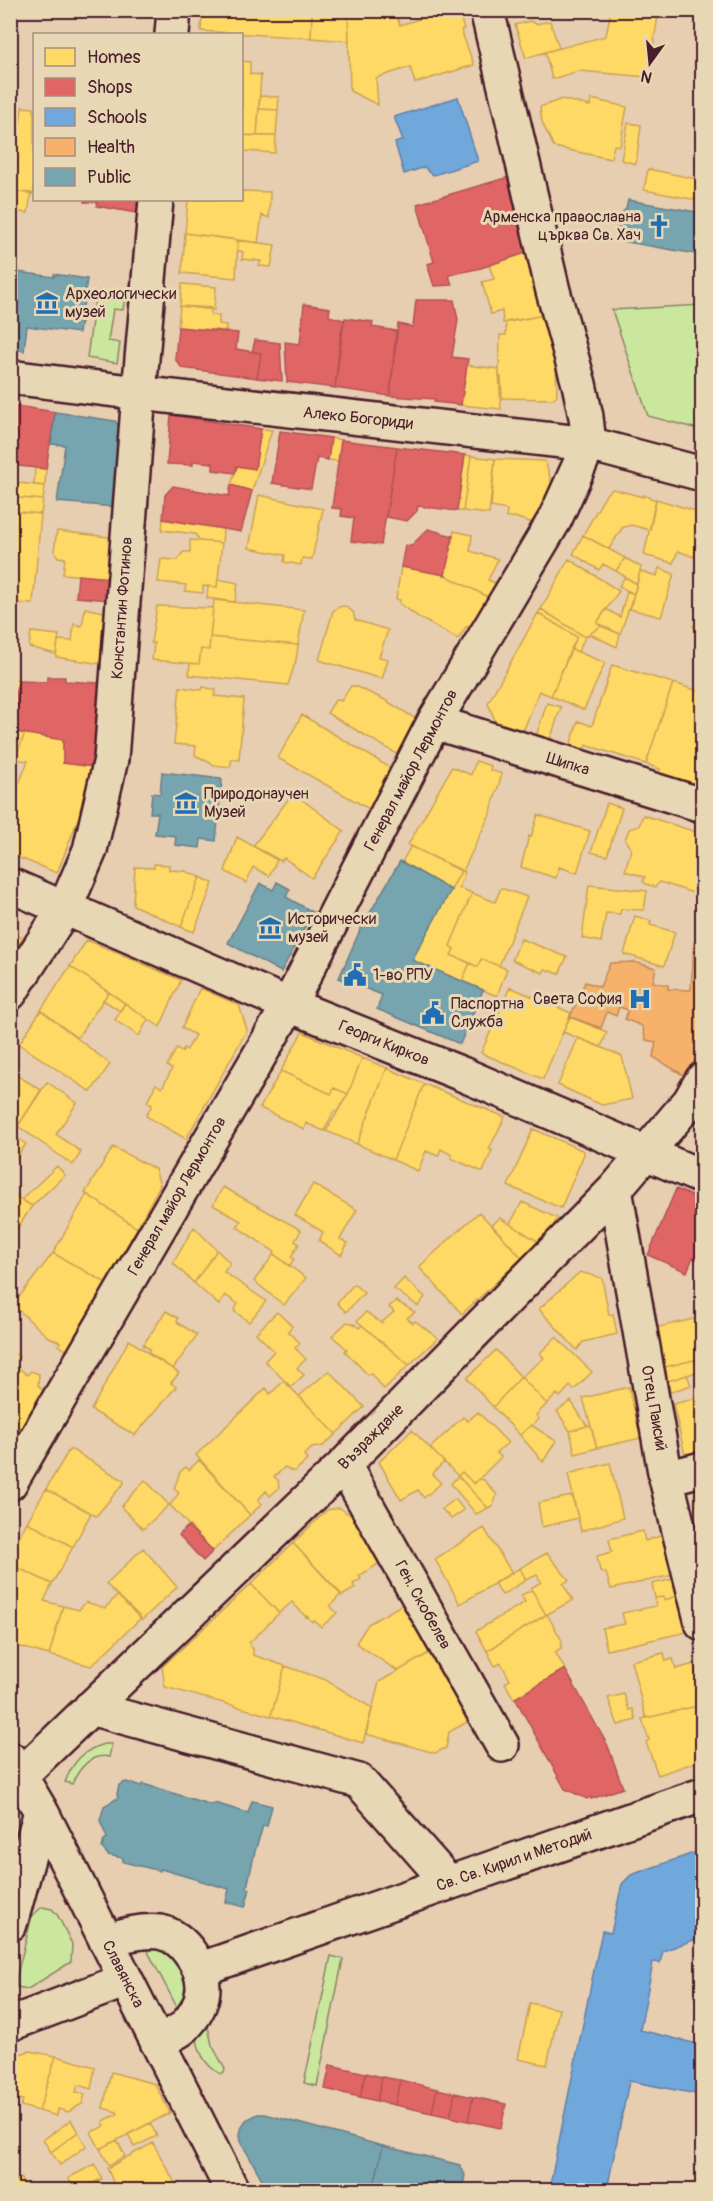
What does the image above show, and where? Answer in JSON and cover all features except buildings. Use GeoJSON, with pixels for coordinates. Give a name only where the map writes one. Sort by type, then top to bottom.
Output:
{"type":"FeatureCollection","features":[{"type":"Feature","properties":{"kind":"street"},"geometry":{"type":"LineString","coordinates":[[172,33],[174,10]]}},
{"type":"Feature","properties":{"kind":"street","name":"Генерал майор Лермонтов"},"geometry":{"type":"LineString","coordinates":[[10,1483],[289,1005],[434,723],[555,519],[588,444],[586,417],[579,384],[553,291],[487,10]]}},
{"type":"Feature","properties":{"kind":"street","name":"Константин Фотинов"},"geometry":{"type":"LineString","coordinates":[[10,993],[56,904],[90,850],[111,759],[156,201]]}},
{"type":"Feature","properties":{"kind":"street","name":"Алеко Богориди"},"geometry":{"type":"LineString","coordinates":[[10,376],[139,393],[588,444],[702,474]]}},
{"type":"Feature","properties":{"kind":"street","name":"Шипка"},"geometry":{"type":"LineString","coordinates":[[434,723],[702,806]]}},
{"type":"Feature","properties":{"kind":"street","name":"Георги Кирков"},"geometry":{"type":"LineString","coordinates":[[10,885],[289,1005],[462,1074],[702,1177]]}},
{"type":"Feature","properties":{"kind":"street","name":"Възраждане"},"geometry":{"type":"LineString","coordinates":[[15,1767],[90,1708],[344,1465],[615,1190],[690,1101],[702,1080]]}},
{"type":"Feature","properties":{"kind":"street","name":"Отец Паисий"},"geometry":{"type":"LineString","coordinates":[[615,1190],[666,1478],[702,1623]]}},
{"type":"Feature","properties":{"kind":"street","name":"Ген. Скобелев"},"geometry":{"type":"LineString","coordinates":[[344,1465],[502,1745]]}},
{"type":"Feature","properties":{"kind":"street"},"geometry":{"type":"LineString","coordinates":[[666,1478],[702,1469]]}},
{"type":"Feature","properties":{"kind":"street"},"geometry":{"type":"LineString","coordinates":[[90,1708],[359,1781],[449,1883]]}},
{"type":"Feature","properties":{"kind":"street","name":"Славянска"},"geometry":{"type":"LineString","coordinates":[[15,1767],[40,1811],[232,2190]]}},
{"type":"Feature","properties":{"kind":"street","name":"Св. Св. Кирил и Методий"},"geometry":{"type":"LineString","coordinates":[[201,1969],[702,1794]]}},
{"type":"Feature","properties":{"kind":"street"},"geometry":{"type":"LineString","coordinates":[[10,1924],[40,1811]]}},
{"type":"Feature","properties":{"kind":"street"},"geometry":{"type":"LineString","coordinates":[[106,1941],[138,1931],[162,1933],[182,1941],[201,1969],[204,1985],[199,2006],[184,2027],[157,2042]]}},
{"type":"Feature","properties":{"kind":"street"},"geometry":{"type":"LineString","coordinates":[[10,2024],[126,1980]]}},
{"type":"Feature","properties":{"kind":"green space"},"geometry":{"type":"Polygon","coordinates":[[[96,291],[125,295],[123,310],[113,309],[108,341],[120,343],[117,363],[87,358],[96,291]]]}},
{"type":"Feature","properties":{"kind":"green space"},"geometry":{"type":"Polygon","coordinates":[[[702,305],[702,430],[648,416],[612,310],[702,305]]]}},
{"type":"Feature","properties":{"kind":"green space"},"geometry":{"type":"Polygon","coordinates":[[[104,1744],[112,1744],[109,1757],[96,1757],[86,1763],[72,1784],[65,1782],[72,1768],[85,1753],[104,1744]]]}},
{"type":"Feature","properties":{"kind":"green space"},"geometry":{"type":"Polygon","coordinates":[[[42,1907],[52,1909],[58,1916],[72,1944],[71,1962],[28,1989],[17,1987],[16,1979],[32,1916],[42,1907]]]}},
{"type":"Feature","properties":{"kind":"green space"},"geometry":{"type":"Polygon","coordinates":[[[145,1946],[178,1949],[194,1985],[179,2011],[145,1946]]]}},
{"type":"Feature","properties":{"kind":"green space"},"geometry":{"type":"Polygon","coordinates":[[[331,1956],[343,1959],[317,2086],[304,2083],[331,1956]]]}},
{"type":"Feature","properties":{"kind":"green space"},"geometry":{"type":"Polygon","coordinates":[[[207,2022],[212,2045],[225,2069],[221,2074],[215,2071],[202,2056],[198,2044],[197,2031],[207,2022]]]}},
{"type":"Feature","properties":{"kind":"place","name":"Арменска православна църква Св. Хач"},"geometry":{"type":"Point","coordinates":[659,226]}},
{"type":"Feature","properties":{"kind":"place","name":"Археологически музей"},"geometry":{"type":"Point","coordinates":[47,303]}},
{"type":"Feature","properties":{"kind":"place","name":"Природонаучен Музей"},"geometry":{"type":"Point","coordinates":[186,803]}},
{"type":"Feature","properties":{"kind":"place","name":"Исторически музей"},"geometry":{"type":"Point","coordinates":[270,928]}},
{"type":"Feature","properties":{"kind":"place","name":"1-во РПУ"},"geometry":{"type":"Point","coordinates":[355,975]}},
{"type":"Feature","properties":{"kind":"place","name":"Света София"},"geometry":{"type":"Point","coordinates":[640,999]}},
{"type":"Feature","properties":{"kind":"place","name":"Паспортна Служба"},"geometry":{"type":"Point","coordinates":[433,1013]}}]}
